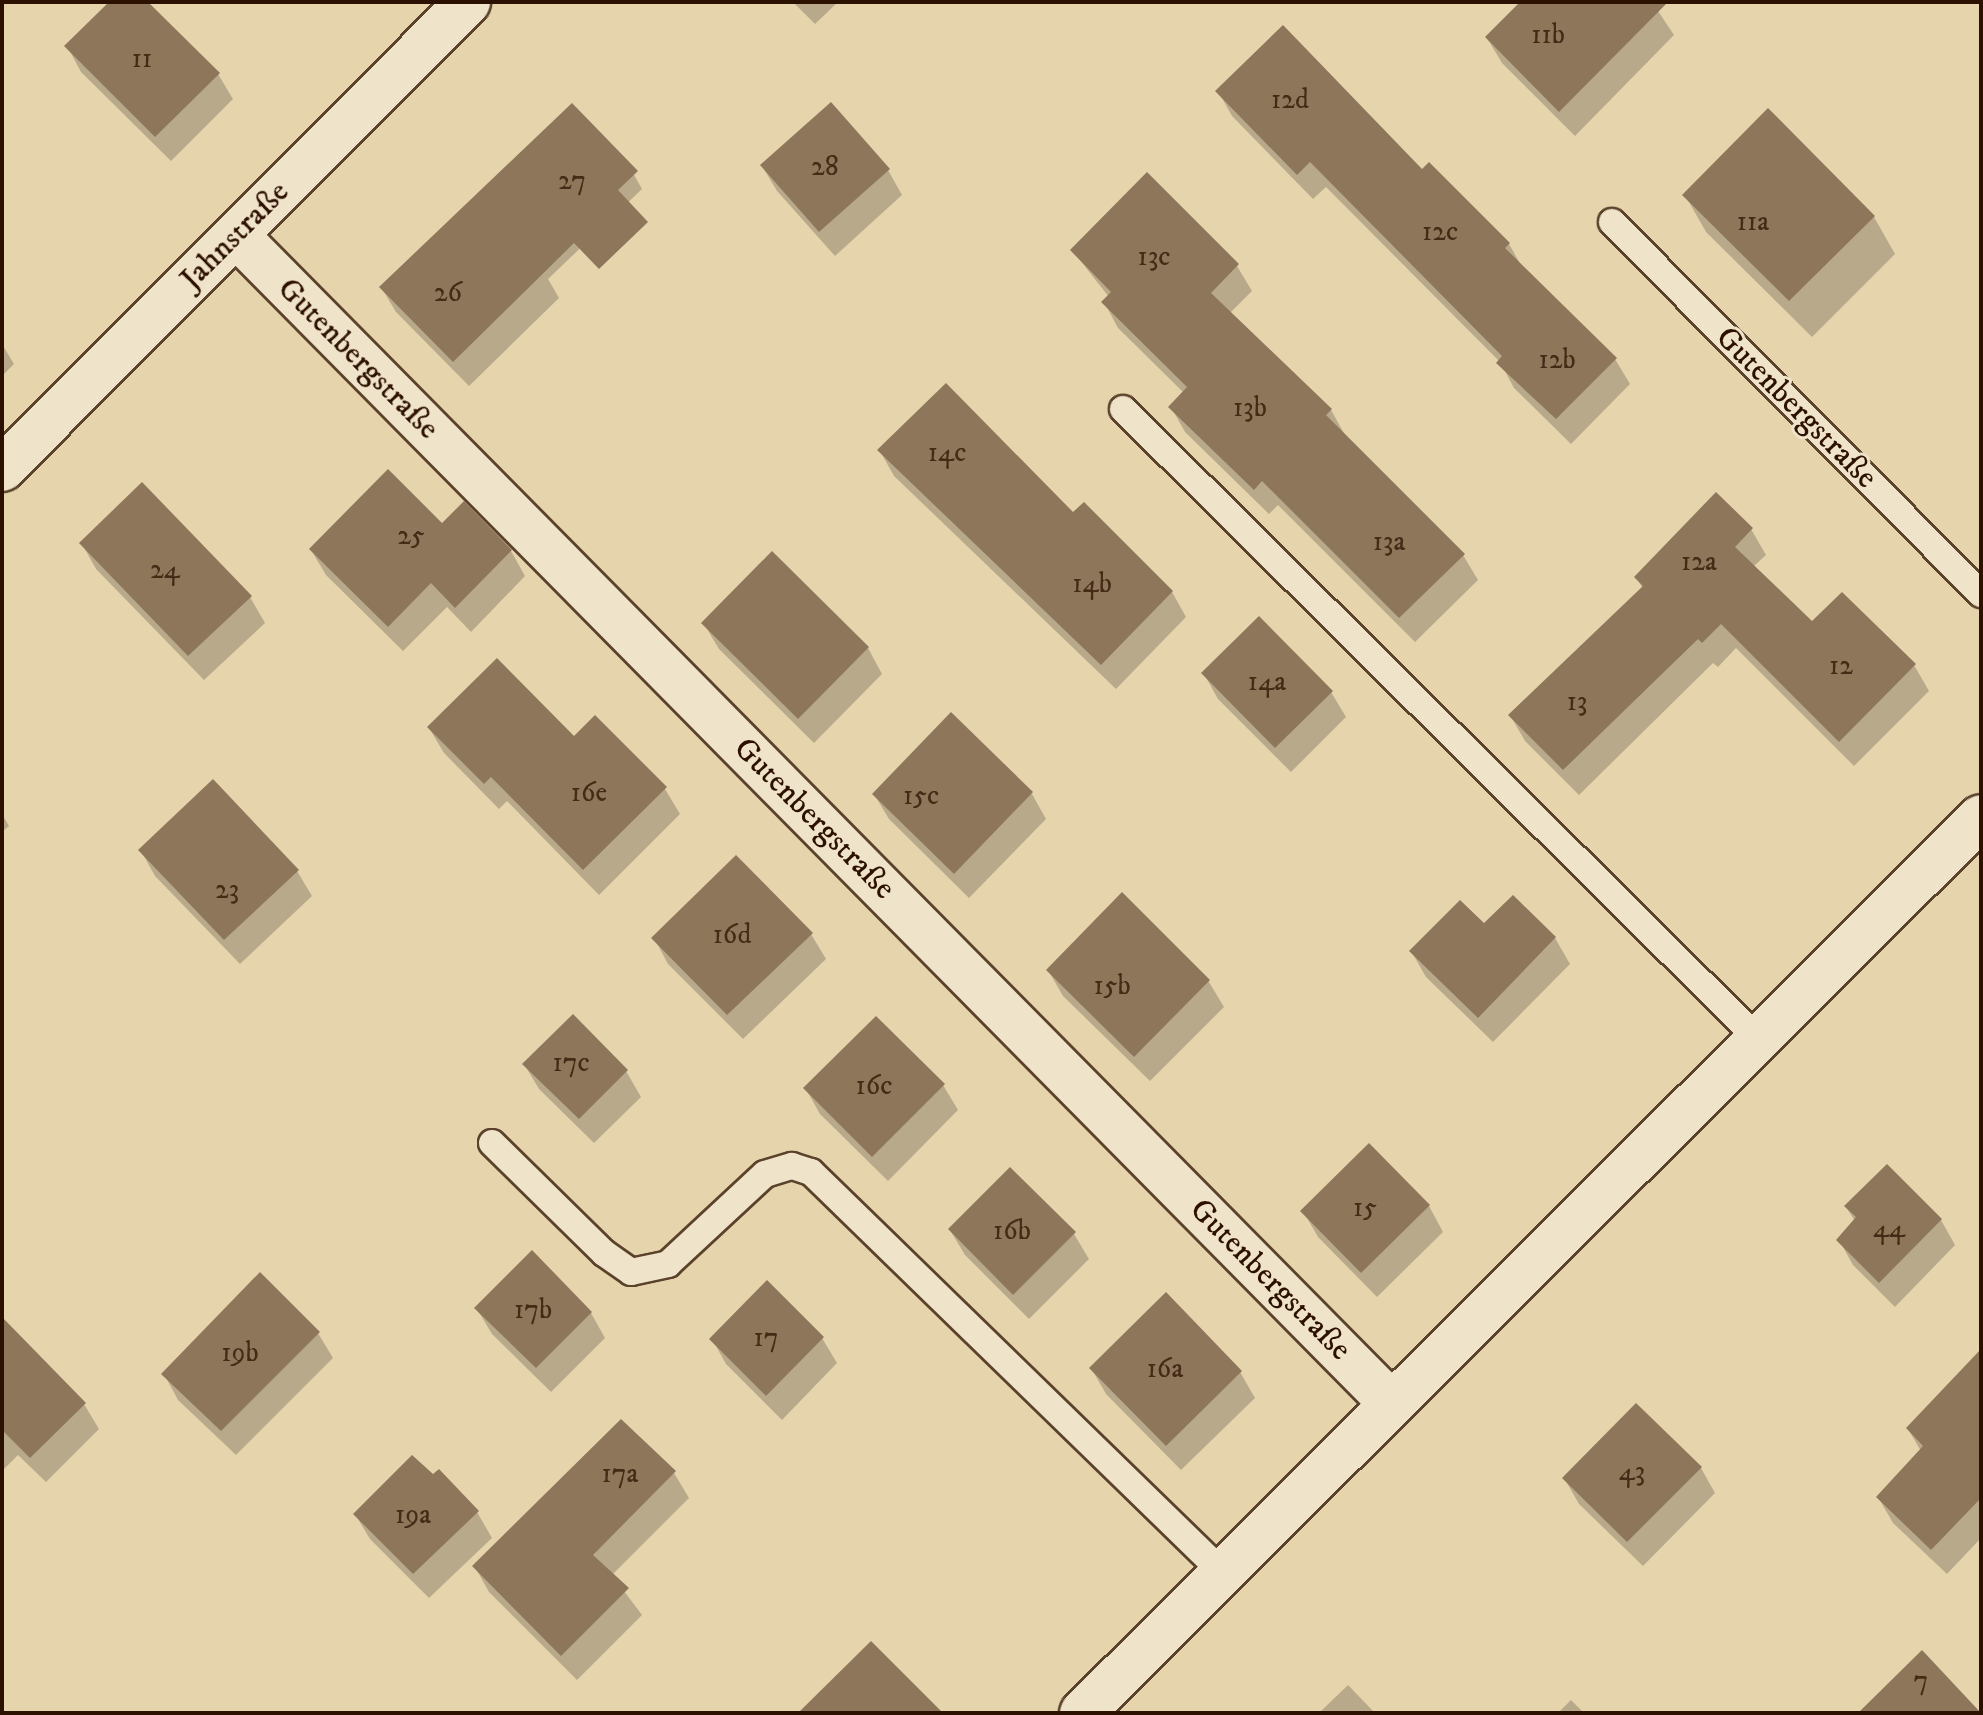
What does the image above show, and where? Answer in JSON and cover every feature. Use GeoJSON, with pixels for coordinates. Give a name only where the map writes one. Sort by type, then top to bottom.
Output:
{"type":"FeatureCollection","features":[{"type":"Feature","properties":{"kind":"street","name":"Jahnstraße"},"geometry":{"type":"LineString","coordinates":[[2,469],[468,2]]}},
{"type":"Feature","properties":{"kind":"street","name":"Gutenbergstraße"},"geometry":{"type":"LineString","coordinates":[[236,235],[1392,1404]]}},
{"type":"Feature","properties":{"kind":"street"},"geometry":{"type":"LineString","coordinates":[[1082,1713],[1760,1041],[1981,817]]}},
{"type":"Feature","properties":{"kind":"lane","name":"Gutenbergstraße"},"geometry":{"type":"LineString","coordinates":[[1612,222],[1981,594]]}},
{"type":"Feature","properties":{"kind":"lane"},"geometry":{"type":"LineString","coordinates":[[1123,409],[1760,1041]]}},
{"type":"Feature","properties":{"kind":"lane"},"geometry":{"type":"LineString","coordinates":[[492,1143],[604,1253],[631,1272],[668,1264],[765,1174],[792,1166],[811,1172],[1222,1572]]}},
{"type":"Feature","properties":{"kind":"building"},"geometry":{"type":"Polygon","coordinates":[[[109,2],[148,2],[220,73],[155,137],[64,46],[109,2]]]}},
{"type":"Feature","properties":{"kind":"building"},"geometry":{"type":"Polygon","coordinates":[[[1520,2],[1668,2],[1559,112],[1485,37],[1520,2]]]}},
{"type":"Feature","properties":{"kind":"building"},"geometry":{"type":"Polygon","coordinates":[[[1283,25],[1422,169],[1429,162],[1510,243],[1505,248],[1617,358],[1556,419],[1496,363],[1502,356],[1310,162],[1297,175],[1215,91],[1283,25]]]}},
{"type":"Feature","properties":{"kind":"building"},"geometry":{"type":"Polygon","coordinates":[[[831,102],[890,169],[819,232],[760,165],[831,102]]]}},
{"type":"Feature","properties":{"kind":"building"},"geometry":{"type":"Polygon","coordinates":[[[572,103],[638,171],[618,190],[648,222],[599,269],[574,243],[453,362],[379,287],[572,103]]]}},
{"type":"Feature","properties":{"kind":"building"},"geometry":{"type":"Polygon","coordinates":[[[1768,108],[1875,216],[1789,301],[1682,195],[1768,108]]]}},
{"type":"Feature","properties":{"kind":"building"},"geometry":{"type":"Polygon","coordinates":[[[1147,172],[1239,264],[1211,293],[1332,409],[1326,415],[1465,554],[1399,618],[1262,481],[1254,490],[1168,407],[1187,387],[1101,302],[1111,292],[1070,250],[1147,172]]]}},
{"type":"Feature","properties":{"kind":"building"},"geometry":{"type":"Polygon","coordinates":[[[946,383],[1073,512],[1084,502],[1173,591],[1101,665],[877,450],[946,383]]]}},
{"type":"Feature","properties":{"kind":"building"},"geometry":{"type":"Polygon","coordinates":[[[388,469],[442,523],[464,501],[512,550],[455,608],[431,583],[388,627],[309,549],[388,469]]]}},
{"type":"Feature","properties":{"kind":"building"},"geometry":{"type":"Polygon","coordinates":[[[142,482],[252,596],[188,656],[79,543],[142,482]]]}},
{"type":"Feature","properties":{"kind":"building"},"geometry":{"type":"Polygon","coordinates":[[[1716,492],[1753,528],[1735,547],[1812,621],[1842,592],[1916,664],[1839,742],[1721,624],[1702,643],[1698,639],[1563,770],[1508,715],[1643,586],[1634,577],[1716,492]]]}},
{"type":"Feature","properties":{"kind":"building"},"geometry":{"type":"Polygon","coordinates":[[[772,551],[869,647],[798,719],[701,623],[772,551]]]}},
{"type":"Feature","properties":{"kind":"building"},"geometry":{"type":"Polygon","coordinates":[[[1259,616],[1333,691],[1275,748],[1201,673],[1259,616]]]}},
{"type":"Feature","properties":{"kind":"building"},"geometry":{"type":"Polygon","coordinates":[[[497,658],[574,736],[595,715],[667,787],[583,870],[491,777],[484,784],[427,727],[497,658]]]}},
{"type":"Feature","properties":{"kind":"building"},"geometry":{"type":"Polygon","coordinates":[[[951,712],[1033,792],[954,874],[872,794],[951,712]]]}},
{"type":"Feature","properties":{"kind":"building"},"geometry":{"type":"Polygon","coordinates":[[[213,779],[299,870],[224,940],[138,850],[213,779]]]}},
{"type":"Feature","properties":{"kind":"building"},"geometry":{"type":"Polygon","coordinates":[[[736,855],[813,933],[727,1015],[651,938],[736,855]]]}},
{"type":"Feature","properties":{"kind":"building"},"geometry":{"type":"Polygon","coordinates":[[[1122,892],[1210,980],[1134,1057],[1046,970],[1122,892]]]}},
{"type":"Feature","properties":{"kind":"building"},"geometry":{"type":"Polygon","coordinates":[[[1513,895],[1556,937],[1478,1018],[1409,951],[1460,900],[1484,923],[1513,895]]]}},
{"type":"Feature","properties":{"kind":"building"},"geometry":{"type":"Polygon","coordinates":[[[573,1014],[628,1070],[579,1119],[522,1064],[573,1014]]]}},
{"type":"Feature","properties":{"kind":"building"},"geometry":{"type":"Polygon","coordinates":[[[876,1016],[945,1084],[872,1157],[803,1088],[876,1016]]]}},
{"type":"Feature","properties":{"kind":"building"},"geometry":{"type":"Polygon","coordinates":[[[1369,1143],[1430,1205],[1361,1273],[1300,1211],[1369,1143]]]}},
{"type":"Feature","properties":{"kind":"building"},"geometry":{"type":"Polygon","coordinates":[[[1887,1164],[1942,1219],[1879,1283],[1836,1240],[1856,1217],[1844,1206],[1887,1164]]]}},
{"type":"Feature","properties":{"kind":"building"},"geometry":{"type":"Polygon","coordinates":[[[1010,1167],[1076,1232],[1013,1295],[948,1229],[1010,1167]]]}},
{"type":"Feature","properties":{"kind":"building"},"geometry":{"type":"Polygon","coordinates":[[[532,1250],[592,1312],[536,1368],[474,1308],[532,1250]]]}},
{"type":"Feature","properties":{"kind":"building"},"geometry":{"type":"Polygon","coordinates":[[[260,1272],[320,1332],[221,1431],[161,1374],[260,1272]]]}},
{"type":"Feature","properties":{"kind":"building"},"geometry":{"type":"Polygon","coordinates":[[[767,1280],[824,1337],[766,1396],[709,1339],[767,1280]]]}},
{"type":"Feature","properties":{"kind":"building"},"geometry":{"type":"Polygon","coordinates":[[[1166,1292],[1242,1371],[1166,1446],[1089,1368],[1166,1292]]]}},
{"type":"Feature","properties":{"kind":"building"},"geometry":{"type":"Polygon","coordinates":[[[2,1317],[86,1403],[30,1458],[2,1430],[2,1317]]]}},
{"type":"Feature","properties":{"kind":"building"},"geometry":{"type":"Polygon","coordinates":[[[1981,1349],[1981,1498],[1931,1550],[1876,1497],[1923,1446],[1906,1428],[1981,1349]]]}},
{"type":"Feature","properties":{"kind":"building"},"geometry":{"type":"Polygon","coordinates":[[[1636,1403],[1702,1467],[1627,1542],[1562,1478],[1636,1403]]]}},
{"type":"Feature","properties":{"kind":"building"},"geometry":{"type":"Polygon","coordinates":[[[621,1419],[676,1471],[593,1555],[629,1588],[561,1656],[472,1566],[621,1419]]]}},
{"type":"Feature","properties":{"kind":"building"},"geometry":{"type":"Polygon","coordinates":[[[412,1455],[433,1474],[439,1469],[479,1511],[413,1574],[353,1514],[412,1455]]]}},
{"type":"Feature","properties":{"kind":"building"},"geometry":{"type":"Polygon","coordinates":[[[871,1641],[943,1713],[798,1713],[871,1641]]]}},
{"type":"Feature","properties":{"kind":"building"},"geometry":{"type":"Polygon","coordinates":[[[1922,1650],[1981,1713],[1858,1713],[1922,1650]]]}}]}
